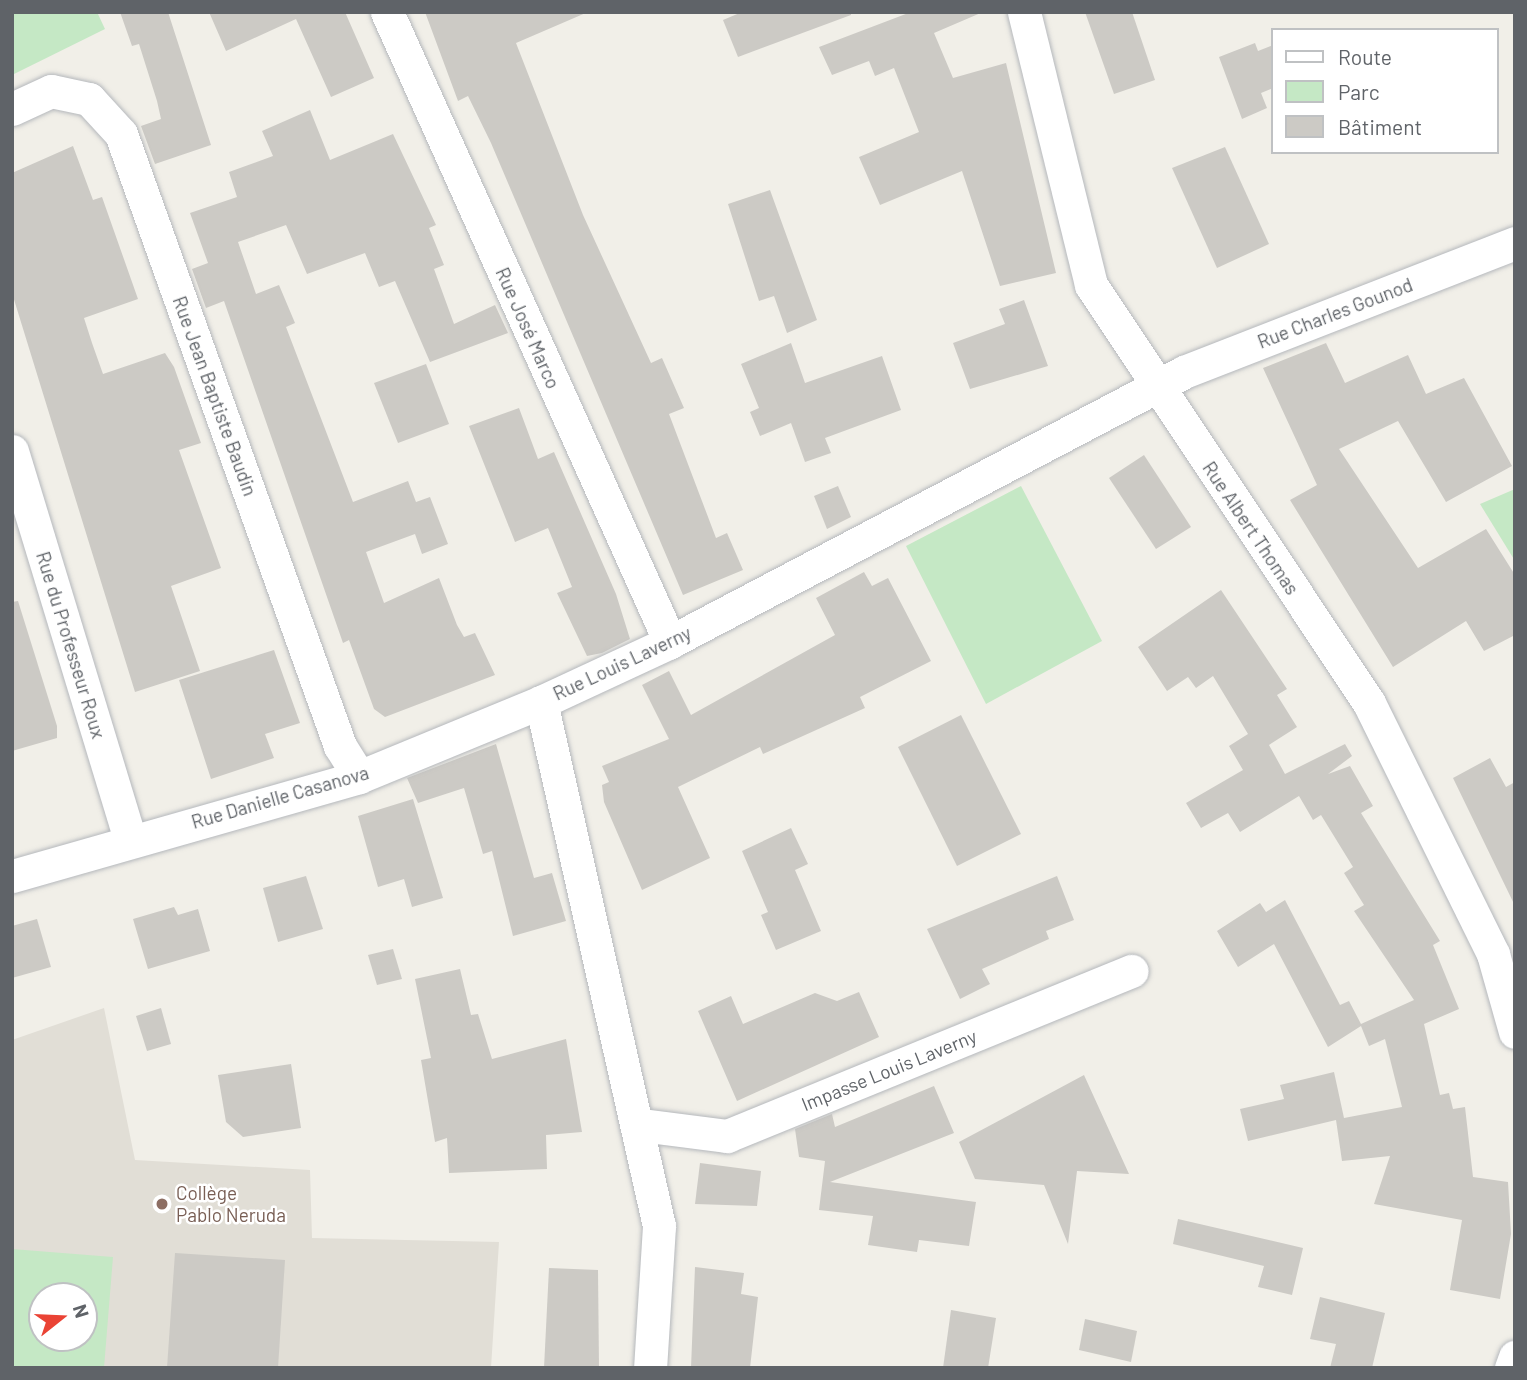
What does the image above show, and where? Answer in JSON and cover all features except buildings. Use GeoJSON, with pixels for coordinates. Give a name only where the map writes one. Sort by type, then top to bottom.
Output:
{"type":"FeatureCollection","features":[{"type":"Feature","properties":{"kind":"street","name":"Rue José Marco"},"geometry":{"type":"LineString","coordinates":[[387,12],[670,642]]}},
{"type":"Feature","properties":{"kind":"street","name":"Rue Albert Thomas"},"geometry":{"type":"LineString","coordinates":[[1024,12],[1078,252],[1091,285],[1369,704],[1488,944],[1515,1032]]}},
{"type":"Feature","properties":{"kind":"street","name":"Rue Jean Baptiste Baudin"},"geometry":{"type":"LineString","coordinates":[[12,109],[51,91],[89,99],[121,134],[340,746],[359,777]]}},
{"type":"Feature","properties":{"kind":"street","name":"Rue Charles Gounod"},"geometry":{"type":"LineString","coordinates":[[1156,385],[1515,243]]}},
{"type":"Feature","properties":{"kind":"street","name":"Rue Louis Laverny"},"geometry":{"type":"LineString","coordinates":[[650,1368],[659,1226],[641,1125],[541,702],[670,642],[1156,385]]}},
{"type":"Feature","properties":{"kind":"street","name":"Rue du Professeur Roux"},"geometry":{"type":"LineString","coordinates":[[12,451],[130,839]]}},
{"type":"Feature","properties":{"kind":"street","name":"Rue Danielle Casanova"},"geometry":{"type":"LineString","coordinates":[[12,876],[130,839],[359,777],[541,702]]}},
{"type":"Feature","properties":{"kind":"street","name":"Impasse Louis Laverny"},"geometry":{"type":"LineString","coordinates":[[641,1125],[727,1136],[1132,971]]}},
{"type":"Feature","properties":{"kind":"street"},"geometry":{"type":"LineString","coordinates":[[1511,1368],[1515,1357]]}},
{"type":"Feature","properties":{"kind":"shaded area","name":"Collège Pablo Neruda"},"geometry":{"type":"Polygon","coordinates":[[[104,1008],[135,1160],[310,1170],[312,1238],[499,1242],[491,1368],[12,1368],[12,1040],[104,1008]]]}},
{"type":"Feature","properties":{"kind":"green space"},"geometry":{"type":"Polygon","coordinates":[[[12,12],[97,12],[105,29],[12,75],[12,12]]]}},
{"type":"Feature","properties":{"kind":"green space"},"geometry":{"type":"Polygon","coordinates":[[[1021,486],[1102,641],[986,704],[906,546],[1021,486]]]}},
{"type":"Feature","properties":{"kind":"green space"},"geometry":{"type":"Polygon","coordinates":[[[1515,489],[1515,561],[1480,504],[1515,489]]]}},
{"type":"Feature","properties":{"kind":"green space"},"geometry":{"type":"Polygon","coordinates":[[[12,1249],[113,1257],[104,1368],[12,1368],[12,1249]]]}},
{"type":"Feature","properties":{"kind":"place","name":"Collège Pablo Neruda"},"geometry":{"type":"Point","coordinates":[162,1204]}}]}
